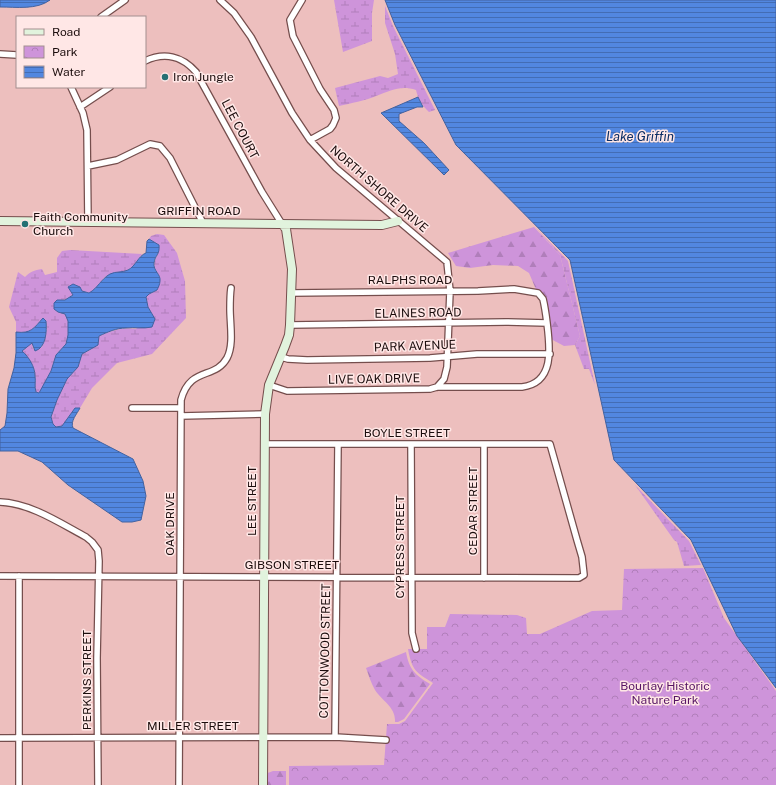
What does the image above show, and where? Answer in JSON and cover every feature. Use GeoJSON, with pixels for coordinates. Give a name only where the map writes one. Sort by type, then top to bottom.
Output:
{"type":"FeatureCollection","features":[{"type":"Feature","properties":{"kind":"street"},"geometry":{"type":"LineString","coordinates":[[101,16],[125,0]]}},
{"type":"Feature","properties":{"kind":"street","name":"NORTH SHORE DRIVE"},"geometry":{"type":"LineString","coordinates":[[220,0],[225,3],[234,13],[251,37],[292,113],[310,140],[336,168],[447,262],[450,291],[448,356],[446,373],[441,383],[437,387]]}},
{"type":"Feature","properties":{"kind":"street"},"geometry":{"type":"LineString","coordinates":[[302,0],[290,20],[292,36],[320,89],[334,110],[336,118],[333,126],[310,140]]}},
{"type":"Feature","properties":{"kind":"street"},"geometry":{"type":"LineString","coordinates":[[0,54],[16,55]]}},
{"type":"Feature","properties":{"kind":"street","name":"LEE COURT"},"geometry":{"type":"LineString","coordinates":[[146,61],[160,56],[173,56],[186,63],[196,72],[265,197],[282,224]]}},
{"type":"Feature","properties":{"kind":"street"},"geometry":{"type":"LineString","coordinates":[[71,88],[80,106],[87,130],[88,222]]}},
{"type":"Feature","properties":{"kind":"street"},"geometry":{"type":"LineString","coordinates":[[80,106],[108,88]]}},
{"type":"Feature","properties":{"kind":"street"},"geometry":{"type":"LineString","coordinates":[[88,166],[117,160],[150,144],[160,146],[170,158],[203,223]]}},
{"type":"Feature","properties":{"kind":"street","name":"GRIFFIN ROAD"},"geometry":{"type":"LineString","coordinates":[[0,221],[382,225],[398,220]]}},
{"type":"Feature","properties":{"kind":"street","name":"LEE STREET"},"geometry":{"type":"LineString","coordinates":[[263,785],[265,414],[269,385],[289,335],[292,269],[286,229],[282,224]]}},
{"type":"Feature","properties":{"kind":"street","name":"OAK DRIVE"},"geometry":{"type":"LineString","coordinates":[[179,785],[181,408],[183,393],[190,382],[196,377],[221,366],[227,357],[230,346],[231,288]]}},
{"type":"Feature","properties":{"kind":"street","name":"RALPHS ROAD"},"geometry":{"type":"LineString","coordinates":[[291,293],[529,290],[538,293],[543,299],[547,324]]}},
{"type":"Feature","properties":{"kind":"street","name":"ELAINES ROAD"},"geometry":{"type":"LineString","coordinates":[[290,325],[449,323],[547,324]]}},
{"type":"Feature","properties":{"kind":"street"},"geometry":{"type":"LineString","coordinates":[[547,324],[550,354]]}},
{"type":"Feature","properties":{"kind":"street","name":"PARK AVENUE"},"geometry":{"type":"LineString","coordinates":[[281,356],[288,359],[307,360],[477,354],[550,354]]}},
{"type":"Feature","properties":{"kind":"street","name":"LIVE OAK DRIVE"},"geometry":{"type":"LineString","coordinates":[[269,385],[287,391],[423,390],[437,387],[522,387],[530,385],[542,376],[550,354]]}},
{"type":"Feature","properties":{"kind":"street"},"geometry":{"type":"LineString","coordinates":[[132,408],[181,408]]}},
{"type":"Feature","properties":{"kind":"street"},"geometry":{"type":"LineString","coordinates":[[181,416],[265,414]]}},
{"type":"Feature","properties":{"kind":"street","name":"BOYLE STREET"},"geometry":{"type":"LineString","coordinates":[[264,444],[550,444],[580,552],[584,576]]}},
{"type":"Feature","properties":{"kind":"street","name":"COTTONWOOD STREET"},"geometry":{"type":"LineString","coordinates":[[335,737],[338,444]]}},
{"type":"Feature","properties":{"kind":"street","name":"CYPRESS STREET"},"geometry":{"type":"LineString","coordinates":[[411,444],[412,633],[416,649]]}},
{"type":"Feature","properties":{"kind":"street","name":"CEDAR STREET"},"geometry":{"type":"LineString","coordinates":[[484,444],[484,578]]}},
{"type":"Feature","properties":{"kind":"street","name":"PERKINS STREET"},"geometry":{"type":"LineString","coordinates":[[0,502],[15,503],[29,508],[92,542],[98,550],[100,576],[97,658],[98,785]]}},
{"type":"Feature","properties":{"kind":"street","name":"GIBSON STREET"},"geometry":{"type":"LineString","coordinates":[[0,576],[579,578],[584,576]]}},
{"type":"Feature","properties":{"kind":"street"},"geometry":{"type":"LineString","coordinates":[[19,576],[19,785]]}},
{"type":"Feature","properties":{"kind":"street","name":"MILLER STREET"},"geometry":{"type":"LineString","coordinates":[[0,738],[335,737],[386,740]]}},
{"type":"Feature","properties":{"kind":"green space"},"geometry":{"type":"Polygon","coordinates":[[[334,0],[374,0],[372,13],[372,41],[343,52],[334,0]]]}},
{"type":"Feature","properties":{"kind":"green space"},"geometry":{"type":"Polygon","coordinates":[[[385,6],[393,26],[435,110],[429,112],[421,102],[416,90],[405,88],[396,89],[367,99],[339,106],[335,88],[380,76],[388,78],[398,74],[395,54],[385,23],[385,6]]]}},
{"type":"Feature","properties":{"kind":"green space"},"geometry":{"type":"Polygon","coordinates":[[[534,226],[568,261],[595,385],[589,369],[584,369],[575,345],[580,336],[560,255],[534,226]]]}},
{"type":"Feature","properties":{"kind":"green space"},"geometry":{"type":"Polygon","coordinates":[[[534,227],[560,255],[580,336],[575,345],[564,346],[551,339],[540,299],[529,273],[518,266],[493,265],[470,268],[456,266],[448,253],[534,227]]]}},
{"type":"Feature","properties":{"kind":"green space"},"geometry":{"type":"Polygon","coordinates":[[[157,234],[164,235],[177,253],[185,281],[186,318],[152,354],[117,363],[92,388],[80,408],[75,408],[62,426],[56,427],[53,424],[51,417],[57,400],[67,379],[78,367],[82,354],[93,348],[97,343],[99,336],[117,330],[136,329],[152,314],[148,307],[146,297],[157,290],[159,275],[154,263],[158,254],[159,245],[149,239],[151,236],[157,234]]]}},
{"type":"Feature","properties":{"kind":"green space"},"geometry":{"type":"Polygon","coordinates":[[[70,250],[142,254],[129,269],[123,272],[107,275],[96,288],[89,293],[82,291],[70,291],[73,294],[68,299],[57,300],[58,312],[65,314],[68,320],[68,335],[66,344],[56,355],[51,371],[40,393],[36,392],[35,372],[32,365],[22,351],[32,343],[33,349],[42,347],[47,328],[46,321],[43,318],[32,330],[16,332],[16,322],[9,307],[18,272],[25,277],[39,269],[42,269],[45,275],[57,272],[57,258],[62,251],[70,250]]]}},
{"type":"Feature","properties":{"kind":"green space"},"geometry":{"type":"Polygon","coordinates":[[[635,485],[689,541],[701,565],[684,566],[677,542],[674,540],[635,485]]]}},
{"type":"Feature","properties":{"kind":"green space","name":"Bourlay Historic Nature Park"},"geometry":{"type":"Polygon","coordinates":[[[703,568],[724,618],[776,691],[776,785],[289,785],[289,766],[384,765],[387,724],[399,724],[405,721],[433,683],[422,676],[413,667],[408,649],[427,649],[427,627],[445,627],[450,614],[517,615],[526,618],[527,634],[540,634],[592,611],[622,610],[624,569],[703,568]]]}},
{"type":"Feature","properties":{"kind":"green space"},"geometry":{"type":"Polygon","coordinates":[[[406,652],[409,663],[414,671],[420,678],[430,684],[404,719],[395,722],[395,717],[391,708],[375,690],[366,668],[406,652]]]}},
{"type":"Feature","properties":{"kind":"green space"},"geometry":{"type":"Polygon","coordinates":[[[273,771],[286,771],[286,785],[265,785],[265,774],[273,771]]]}},
{"type":"Feature","properties":{"kind":"water"},"geometry":{"type":"Polygon","coordinates":[[[0,0],[50,0],[33,7],[19,7],[0,7],[0,0]]]}},
{"type":"Feature","properties":{"kind":"water","name":"Lake Griffin"},"geometry":{"type":"Polygon","coordinates":[[[385,0],[776,0],[776,688],[737,636],[691,540],[614,460],[570,260],[456,145],[395,25],[385,0]]]}},
{"type":"Feature","properties":{"kind":"water"},"geometry":{"type":"Polygon","coordinates":[[[418,97],[423,107],[417,107],[399,114],[399,121],[424,143],[449,170],[444,175],[381,113],[418,97]]]}},
{"type":"Feature","properties":{"kind":"water"},"geometry":{"type":"Polygon","coordinates":[[[149,239],[159,245],[154,266],[159,276],[160,283],[157,290],[146,297],[148,307],[155,319],[152,327],[112,330],[99,336],[98,345],[82,354],[78,367],[67,379],[51,417],[53,424],[56,427],[62,426],[75,408],[80,408],[73,420],[73,428],[133,459],[143,481],[146,496],[141,520],[122,522],[68,485],[42,462],[18,451],[0,451],[0,430],[5,426],[8,389],[14,368],[16,353],[16,332],[32,330],[43,318],[46,321],[46,334],[42,346],[35,351],[32,343],[22,351],[33,366],[35,373],[35,390],[39,393],[51,371],[56,355],[66,344],[68,335],[68,321],[65,314],[54,309],[54,303],[57,300],[65,300],[73,295],[68,287],[73,284],[80,287],[82,291],[89,293],[110,274],[126,271],[131,268],[143,254],[146,253],[147,241],[149,239]]]}},
{"type":"Feature","properties":{"kind":"place","name":"Iron Jungle"},"geometry":{"type":"Point","coordinates":[165,77]}},
{"type":"Feature","properties":{"kind":"place","name":"Faith Community Church"},"geometry":{"type":"Point","coordinates":[25,224]}}]}
